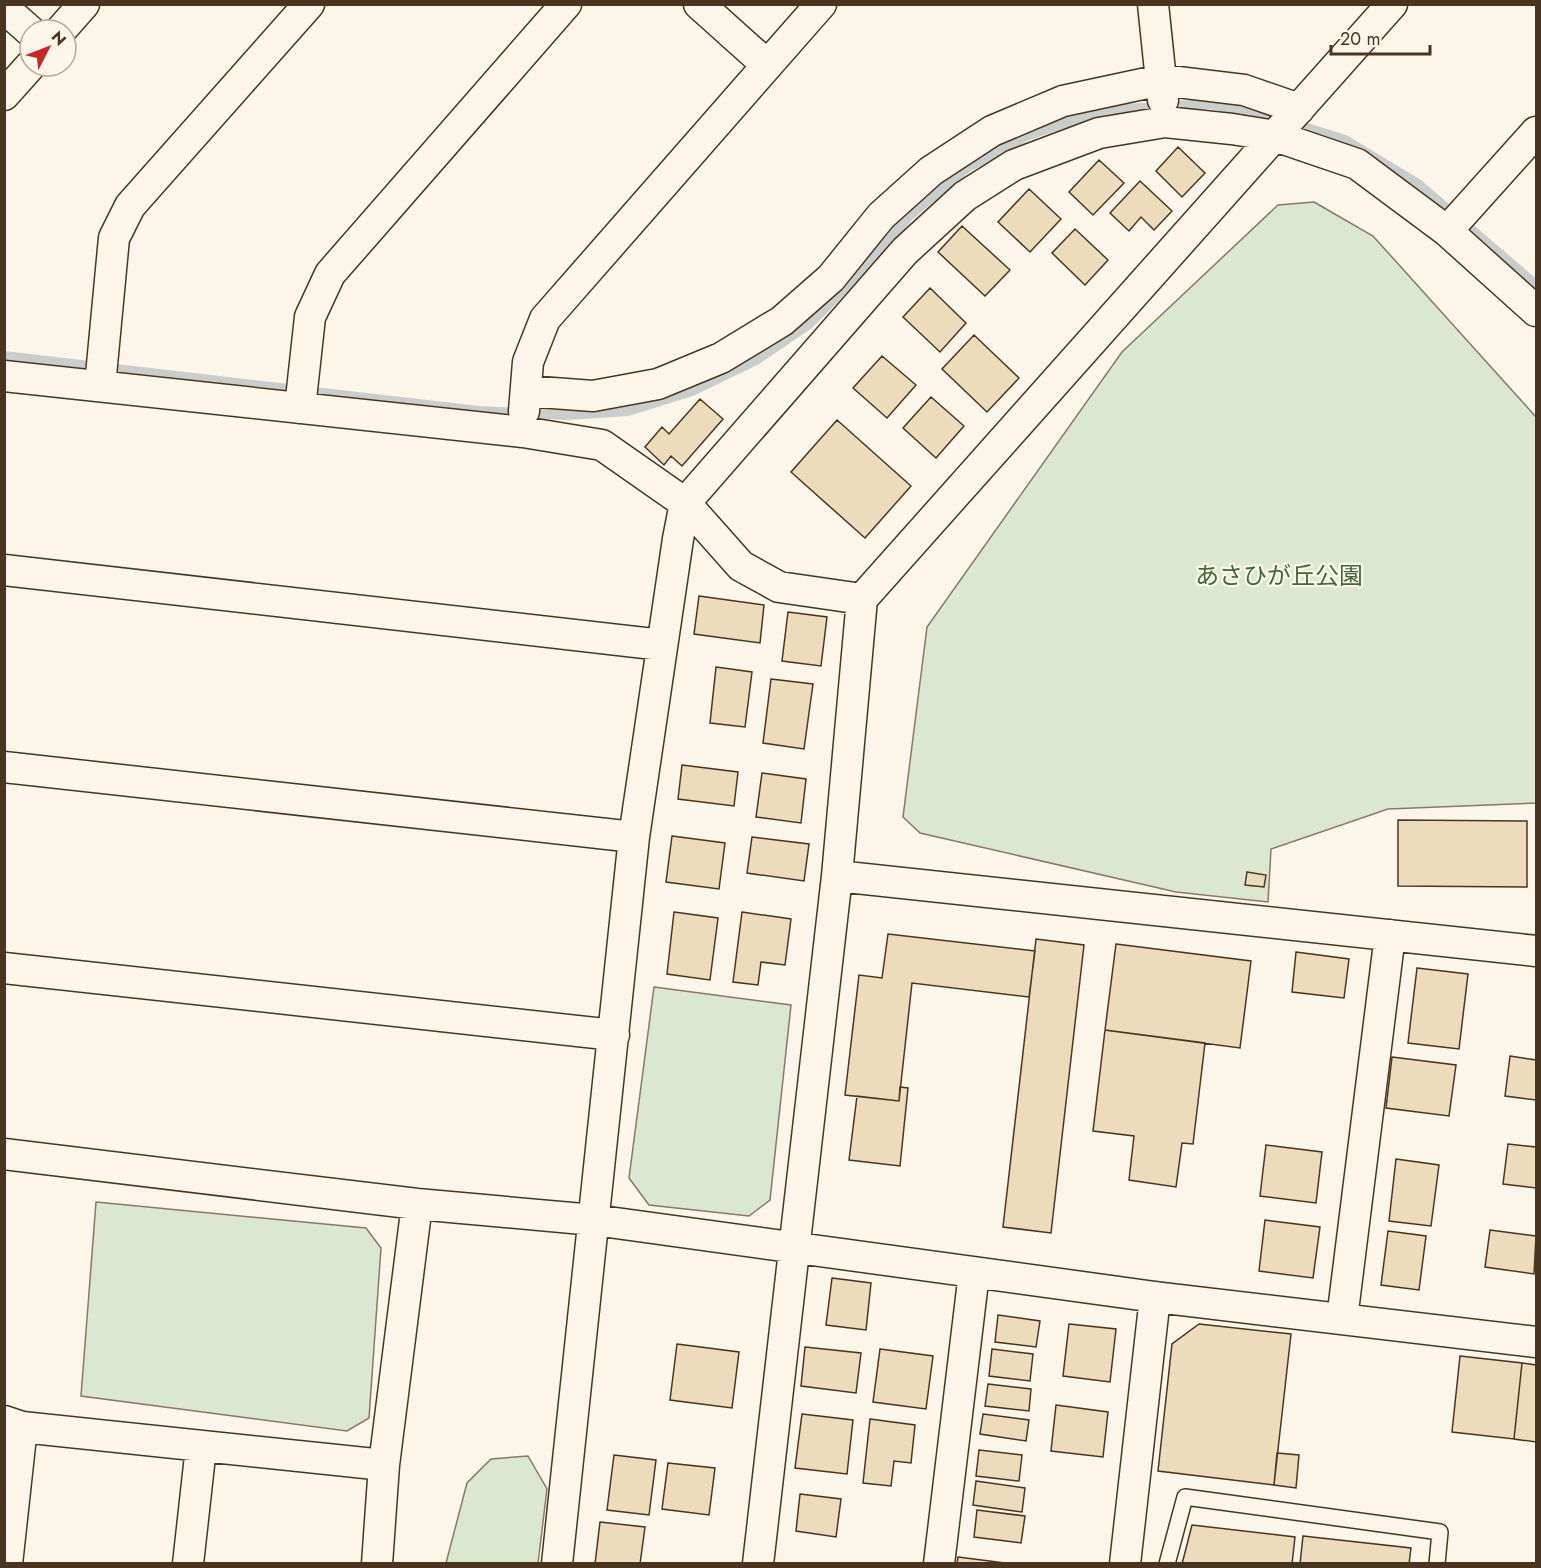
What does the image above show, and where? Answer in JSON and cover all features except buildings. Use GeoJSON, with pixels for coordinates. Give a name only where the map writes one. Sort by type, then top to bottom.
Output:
{"type":"FeatureCollection","features":[{"type":"Feature","properties":{"kind":"street"},"geometry":{"type":"LineString","coordinates":[[72,18],[84,4]]}},
{"type":"Feature","properties":{"kind":"street"},"geometry":{"type":"LineString","coordinates":[[100,386],[114,238],[130,206],[309,4]]}},
{"type":"Feature","properties":{"kind":"street"},"geometry":{"type":"LineString","coordinates":[[300,408],[310,317],[330,274],[566,4]]}},
{"type":"Feature","properties":{"kind":"street"},"geometry":{"type":"LineString","coordinates":[[699,4],[767,65]]}},
{"type":"Feature","properties":{"kind":"street"},"geometry":{"type":"LineString","coordinates":[[523,432],[528,362],[545,319],[821,4]]}},
{"type":"Feature","properties":{"kind":"street"},"geometry":{"type":"LineString","coordinates":[[1153,4],[1165,122]]}},
{"type":"Feature","properties":{"kind":"street"},"geometry":{"type":"LineString","coordinates":[[758,1563],[837,876],[862,599],[1392,4]]}},
{"type":"Feature","properties":{"kind":"street"},"geometry":{"type":"LineString","coordinates":[[4,8],[18,20]]}},
{"type":"Feature","properties":{"kind":"street"},"geometry":{"type":"LineString","coordinates":[[4,95],[19,78]]}},
{"type":"Feature","properties":{"kind":"street"},"geometry":{"type":"LineString","coordinates":[[526,391],[593,396],[658,384],[721,358],[782,321],[831,278],[881,216],[931,171],[992,130],[1063,101],[1161,80],[1244,90],[1299,109]]}},
{"type":"Feature","properties":{"kind":"street"},"geometry":{"type":"LineString","coordinates":[[557,1563],[634,837],[678,539],[686,503],[905,252],[965,196],[1014,165],[1099,134],[1165,122],[1232,129],[1275,136],[1357,164],[1448,231],[1536,311]]}},
{"type":"Feature","properties":{"kind":"street"},"geometry":{"type":"LineString","coordinates":[[1448,231],[1536,132]]}},
{"type":"Feature","properties":{"kind":"street"},"geometry":{"type":"LineString","coordinates":[[4,376],[523,432],[602,445],[686,503],[741,566],[779,587],[862,599]]}},
{"type":"Feature","properties":{"kind":"street"},"geometry":{"type":"LineString","coordinates":[[4,570],[663,645]]}},
{"type":"Feature","properties":{"kind":"street"},"geometry":{"type":"LineString","coordinates":[[4,767],[634,837]]}},
{"type":"Feature","properties":{"kind":"street"},"geometry":{"type":"LineString","coordinates":[[837,876],[1536,951]]}},
{"type":"Feature","properties":{"kind":"street"},"geometry":{"type":"LineString","coordinates":[[1342,1319],[1390,935]]}},
{"type":"Feature","properties":{"kind":"street"},"geometry":{"type":"LineString","coordinates":[[4,968],[614,1035]]}},
{"type":"Feature","properties":{"kind":"street"},"geometry":{"type":"LineString","coordinates":[[4,1154],[417,1204],[594,1220],[1155,1298],[1536,1342]]}},
{"type":"Feature","properties":{"kind":"street"},"geometry":{"type":"LineString","coordinates":[[377,1563],[384,1465],[417,1204]]}},
{"type":"Feature","properties":{"kind":"street"},"geometry":{"type":"LineString","coordinates":[[939,1563],[974,1273]]}},
{"type":"Feature","properties":{"kind":"street"},"geometry":{"type":"LineString","coordinates":[[1125,1563],[1155,1298]]}},
{"type":"Feature","properties":{"kind":"street"},"geometry":{"type":"LineString","coordinates":[[7,1563],[13,1424],[201,1447],[384,1465]]}},
{"type":"Feature","properties":{"kind":"street"},"geometry":{"type":"LineString","coordinates":[[188,1563],[201,1447]]}},
{"type":"Feature","properties":{"kind":"lane"},"geometry":{"type":"LineString","coordinates":[[1167,1563],[1185,1497],[1440,1532],[1437,1563]]}},
{"type":"Feature","properties":{"kind":"green space","name":"あさひが丘公園"},"geometry":{"type":"Polygon","coordinates":[[[1314,202],[1373,236],[1536,417],[1536,803],[1388,809],[1271,849],[1268,902],[1176,892],[920,833],[903,817],[927,627],[1122,352],[1278,205],[1314,202]]]}},
{"type":"Feature","properties":{"kind":"green space"},"geometry":{"type":"Polygon","coordinates":[[[654,987],[791,1005],[770,1200],[749,1216],[649,1205],[629,1178],[654,987]]]}},
{"type":"Feature","properties":{"kind":"green space"},"geometry":{"type":"Polygon","coordinates":[[[96,1202],[366,1228],[381,1248],[369,1418],[347,1431],[81,1396],[96,1202]]]}},
{"type":"Feature","properties":{"kind":"green space"},"geometry":{"type":"Polygon","coordinates":[[[528,1456],[547,1489],[538,1563],[446,1563],[467,1483],[491,1459],[528,1456]]]}},
{"type":"Feature","properties":{"kind":"waterway"},"geometry":{"type":"LineString","coordinates":[[4,356],[479,411],[568,415],[628,411],[692,391],[756,360],[809,324],[859,274],[910,215],[968,167],[1028,135],[1105,110],[1211,104],[1263,114],[1345,140],[1418,184],[1536,285]]}}]}
